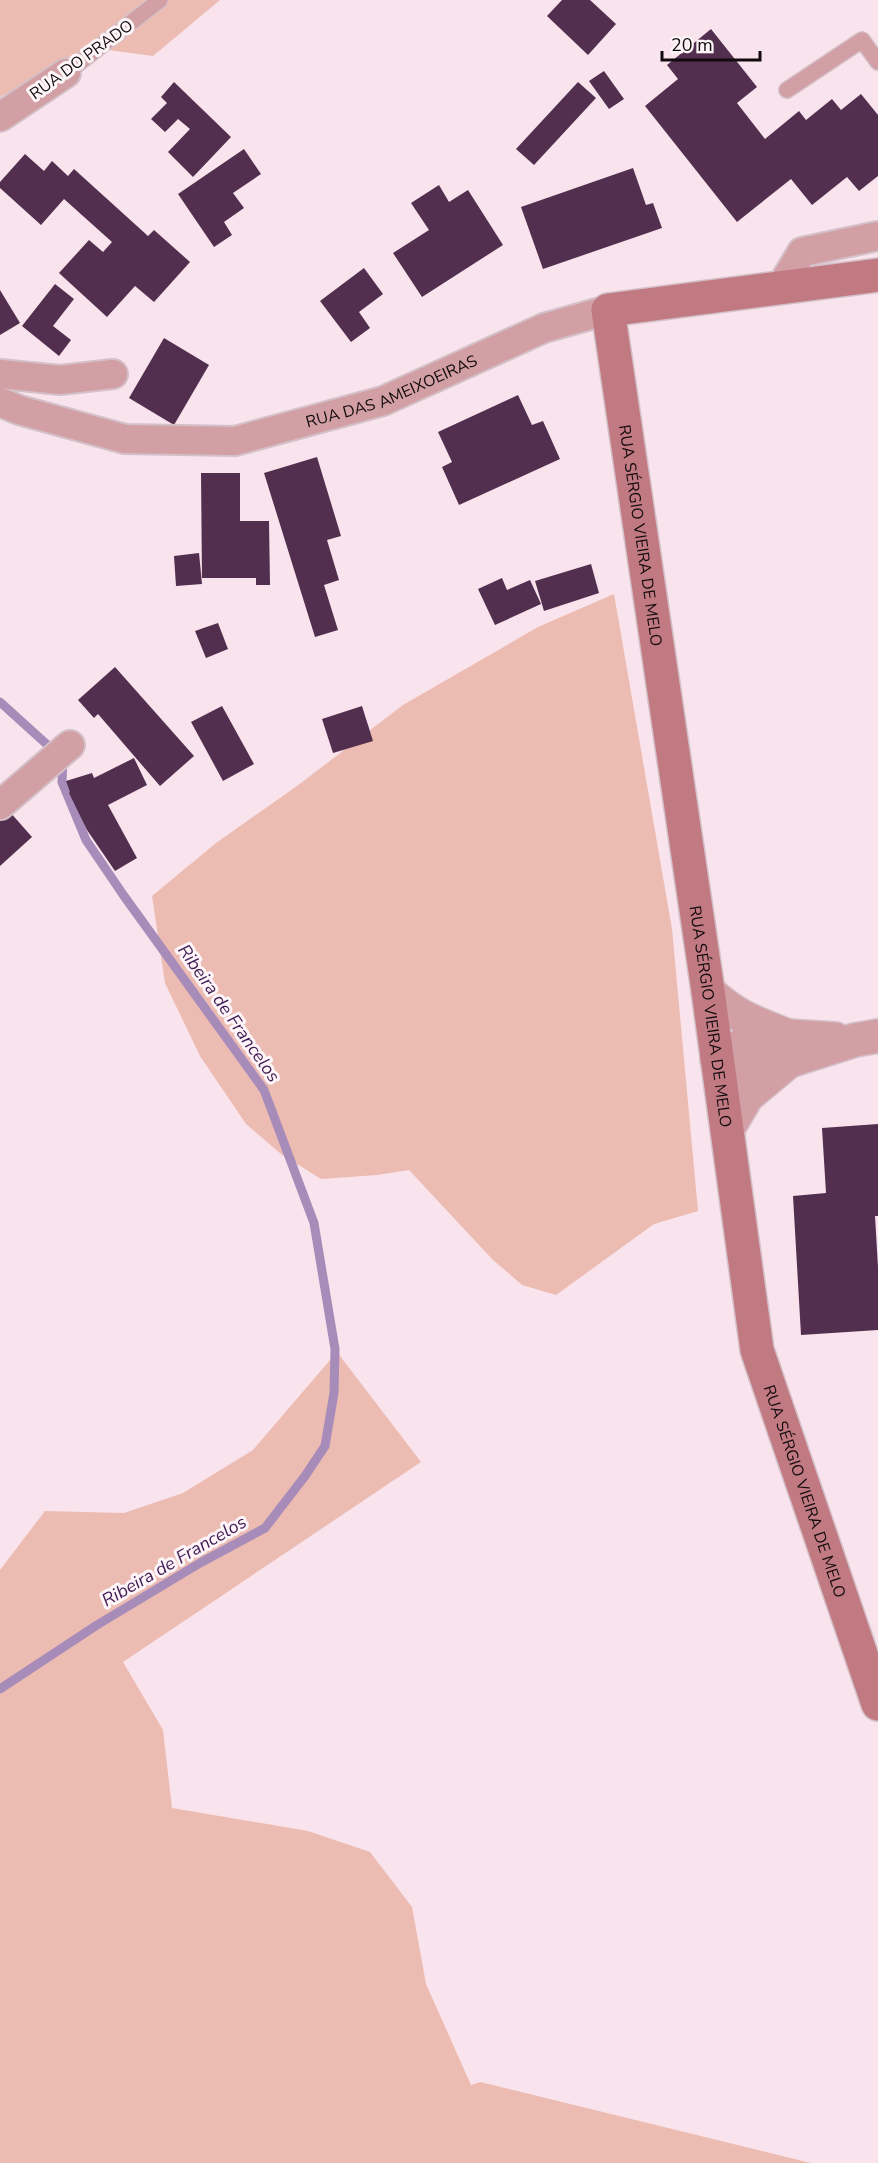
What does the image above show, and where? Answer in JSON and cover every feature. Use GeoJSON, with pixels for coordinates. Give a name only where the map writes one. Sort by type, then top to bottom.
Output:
{"type":"FeatureCollection","features":[{"type":"Feature","properties":{"kind":"main road","name":"RUA DAS AMEIXOEIRAS"},"geometry":{"type":"LineString","coordinates":[[608,310],[878,275]]}},
{"type":"Feature","properties":{"kind":"main road","name":"RUA SÉRGIO VIEIRA DE MELO"},"geometry":{"type":"LineString","coordinates":[[608,310],[708,991],[757,1350],[878,1704]]}},
{"type":"Feature","properties":{"kind":"street","name":"RUA DO PRADO"},"geometry":{"type":"LineString","coordinates":[[0,117],[66,73]]}},
{"type":"Feature","properties":{"kind":"street"},"geometry":{"type":"LineString","coordinates":[[781,287],[802,252],[878,236]]}},
{"type":"Feature","properties":{"kind":"street","name":"RUA DAS AMEIXOEIRAS"},"geometry":{"type":"LineString","coordinates":[[0,402],[19,410],[125,439],[235,441],[383,401],[544,328],[608,310]]}},
{"type":"Feature","properties":{"kind":"street"},"geometry":{"type":"LineString","coordinates":[[0,374],[60,380],[113,374]]}},
{"type":"Feature","properties":{"kind":"street"},"geometry":{"type":"LineString","coordinates":[[0,805],[59,754]]}},
{"type":"Feature","properties":{"kind":"street"},"geometry":{"type":"LineString","coordinates":[[708,991],[724,1006],[789,1048]]}},
{"type":"Feature","properties":{"kind":"street"},"geometry":{"type":"LineString","coordinates":[[717,1059],[745,1067],[789,1048],[867,1038]]}},
{"type":"Feature","properties":{"kind":"street"},"geometry":{"type":"LineString","coordinates":[[727,1130],[747,1096],[789,1048]]}},
{"type":"Feature","properties":{"kind":"lane","name":"RUA DO PRADO"},"geometry":{"type":"LineString","coordinates":[[66,73],[160,0]]}},
{"type":"Feature","properties":{"kind":"lane"},"geometry":{"type":"LineString","coordinates":[[787,90],[862,40],[878,62]]}},
{"type":"Feature","properties":{"kind":"shaded area"},"geometry":{"type":"Polygon","coordinates":[[[0,0],[220,0],[153,56],[93,48],[0,97],[0,0]]]}},
{"type":"Feature","properties":{"kind":"shaded area"},"geometry":{"type":"Polygon","coordinates":[[[614,594],[672,929],[698,1211],[654,1224],[556,1295],[522,1285],[492,1259],[409,1170],[321,1179],[281,1154],[246,1124],[200,1056],[165,983],[152,896],[216,843],[297,786],[403,705],[538,627],[614,594]]]}},
{"type":"Feature","properties":{"kind":"shaded area"},"geometry":{"type":"Polygon","coordinates":[[[337,1352],[421,1462],[123,1662],[163,1730],[172,1808],[308,1831],[370,1852],[412,1907],[426,1984],[471,2085],[480,2082],[811,2163],[0,2163],[0,1570],[45,1511],[124,1513],[183,1493],[253,1450],[337,1352]]]}},
{"type":"Feature","properties":{"kind":"building"},"geometry":{"type":"Polygon","coordinates":[[[562,0],[590,0],[616,24],[588,55],[547,16],[562,0]]]}},
{"type":"Feature","properties":{"kind":"building"},"geometry":{"type":"Polygon","coordinates":[[[711,29],[757,87],[737,103],[765,139],[799,111],[806,120],[832,99],[841,110],[861,94],[878,115],[878,176],[859,191],[847,177],[812,205],[791,179],[737,222],[645,106],[678,79],[667,65],[711,29]]]}},
{"type":"Feature","properties":{"kind":"building"},"geometry":{"type":"Polygon","coordinates":[[[604,71],[624,99],[609,109],[589,81],[604,71]]]}},
{"type":"Feature","properties":{"kind":"building"},"geometry":{"type":"Polygon","coordinates":[[[174,82],[231,137],[193,177],[168,152],[190,129],[178,119],[165,132],[151,119],[167,103],[161,97],[174,82]]]}},
{"type":"Feature","properties":{"kind":"building"},"geometry":{"type":"Polygon","coordinates":[[[578,82],[596,98],[534,165],[516,149],[578,82]]]}},
{"type":"Feature","properties":{"kind":"building"},"geometry":{"type":"Polygon","coordinates":[[[244,149],[261,174],[233,193],[244,208],[224,222],[232,235],[214,247],[178,194],[244,149]]]}},
{"type":"Feature","properties":{"kind":"building"},"geometry":{"type":"Polygon","coordinates":[[[25,154],[44,171],[52,161],[68,176],[74,169],[148,236],[154,230],[190,262],[154,302],[135,286],[107,317],[59,273],[89,240],[103,252],[112,242],[64,199],[41,225],[0,188],[0,182],[25,154]]]}},
{"type":"Feature","properties":{"kind":"building"},"geometry":{"type":"Polygon","coordinates":[[[633,168],[646,205],[653,203],[662,228],[543,269],[521,207],[633,168]]]}},
{"type":"Feature","properties":{"kind":"building"},"geometry":{"type":"Polygon","coordinates":[[[439,185],[449,202],[468,190],[503,245],[422,297],[393,253],[429,230],[411,203],[439,185]]]}},
{"type":"Feature","properties":{"kind":"building"},"geometry":{"type":"Polygon","coordinates":[[[364,268],[383,294],[359,312],[370,328],[351,342],[320,301],[364,268]]]}},
{"type":"Feature","properties":{"kind":"building"},"geometry":{"type":"Polygon","coordinates":[[[55,284],[74,299],[53,326],[71,340],[59,356],[22,326],[55,284]]]}},
{"type":"Feature","properties":{"kind":"building"},"geometry":{"type":"Polygon","coordinates":[[[0,290],[20,323],[0,335],[0,290]]]}},
{"type":"Feature","properties":{"kind":"building"},"geometry":{"type":"Polygon","coordinates":[[[164,338],[209,365],[174,425],[129,398],[164,338]]]}},
{"type":"Feature","properties":{"kind":"building"},"geometry":{"type":"Polygon","coordinates":[[[518,395],[532,425],[543,421],[560,459],[459,505],[442,467],[452,462],[438,432],[518,395]]]}},
{"type":"Feature","properties":{"kind":"building"},"geometry":{"type":"Polygon","coordinates":[[[317,457],[341,536],[327,540],[339,580],[324,585],[338,630],[315,637],[264,473],[317,457]]]}},
{"type":"Feature","properties":{"kind":"building"},"geometry":{"type":"Polygon","coordinates":[[[201,473],[240,473],[240,521],[269,521],[270,585],[256,585],[256,578],[202,578],[201,473]]]}},
{"type":"Feature","properties":{"kind":"building"},"geometry":{"type":"Polygon","coordinates":[[[199,553],[202,584],[176,586],[174,556],[199,553]]]}},
{"type":"Feature","properties":{"kind":"building"},"geometry":{"type":"Polygon","coordinates":[[[591,564],[599,593],[544,611],[535,581],[591,564]]]}},
{"type":"Feature","properties":{"kind":"building"},"geometry":{"type":"Polygon","coordinates":[[[502,578],[507,590],[530,580],[541,604],[495,625],[478,589],[502,578]]]}},
{"type":"Feature","properties":{"kind":"building"},"geometry":{"type":"Polygon","coordinates":[[[218,623],[228,649],[206,658],[195,631],[218,623]]]}},
{"type":"Feature","properties":{"kind":"building"},"geometry":{"type":"Polygon","coordinates":[[[115,667],[194,756],[160,786],[98,714],[94,718],[78,700],[115,667]]]}},
{"type":"Feature","properties":{"kind":"building"},"geometry":{"type":"Polygon","coordinates":[[[222,706],[254,764],[223,781],[191,722],[222,706]]]}},
{"type":"Feature","properties":{"kind":"building"},"geometry":{"type":"Polygon","coordinates":[[[362,706],[373,741],[333,753],[322,719],[362,706]]]}},
{"type":"Feature","properties":{"kind":"building"},"geometry":{"type":"Polygon","coordinates":[[[134,758],[147,785],[108,805],[137,858],[115,871],[87,830],[69,793],[66,781],[92,773],[94,778],[134,758]]]}},
{"type":"Feature","properties":{"kind":"building"},"geometry":{"type":"Polygon","coordinates":[[[9,811],[32,837],[0,866],[0,819],[9,811]]]}},
{"type":"Feature","properties":{"kind":"building"},"geometry":{"type":"Polygon","coordinates":[[[878,1124],[878,1216],[875,1216],[878,1330],[801,1335],[793,1196],[826,1193],[822,1128],[878,1124]]]}},
{"type":"Feature","properties":{"kind":"waterway","name":"Ribeira de Francelos"},"geometry":{"type":"LineString","coordinates":[[0,702],[63,759],[62,782],[86,840],[264,1090],[314,1223],[335,1349],[334,1393],[325,1446],[265,1528],[200,1563],[97,1625],[0,1689]]}}]}
